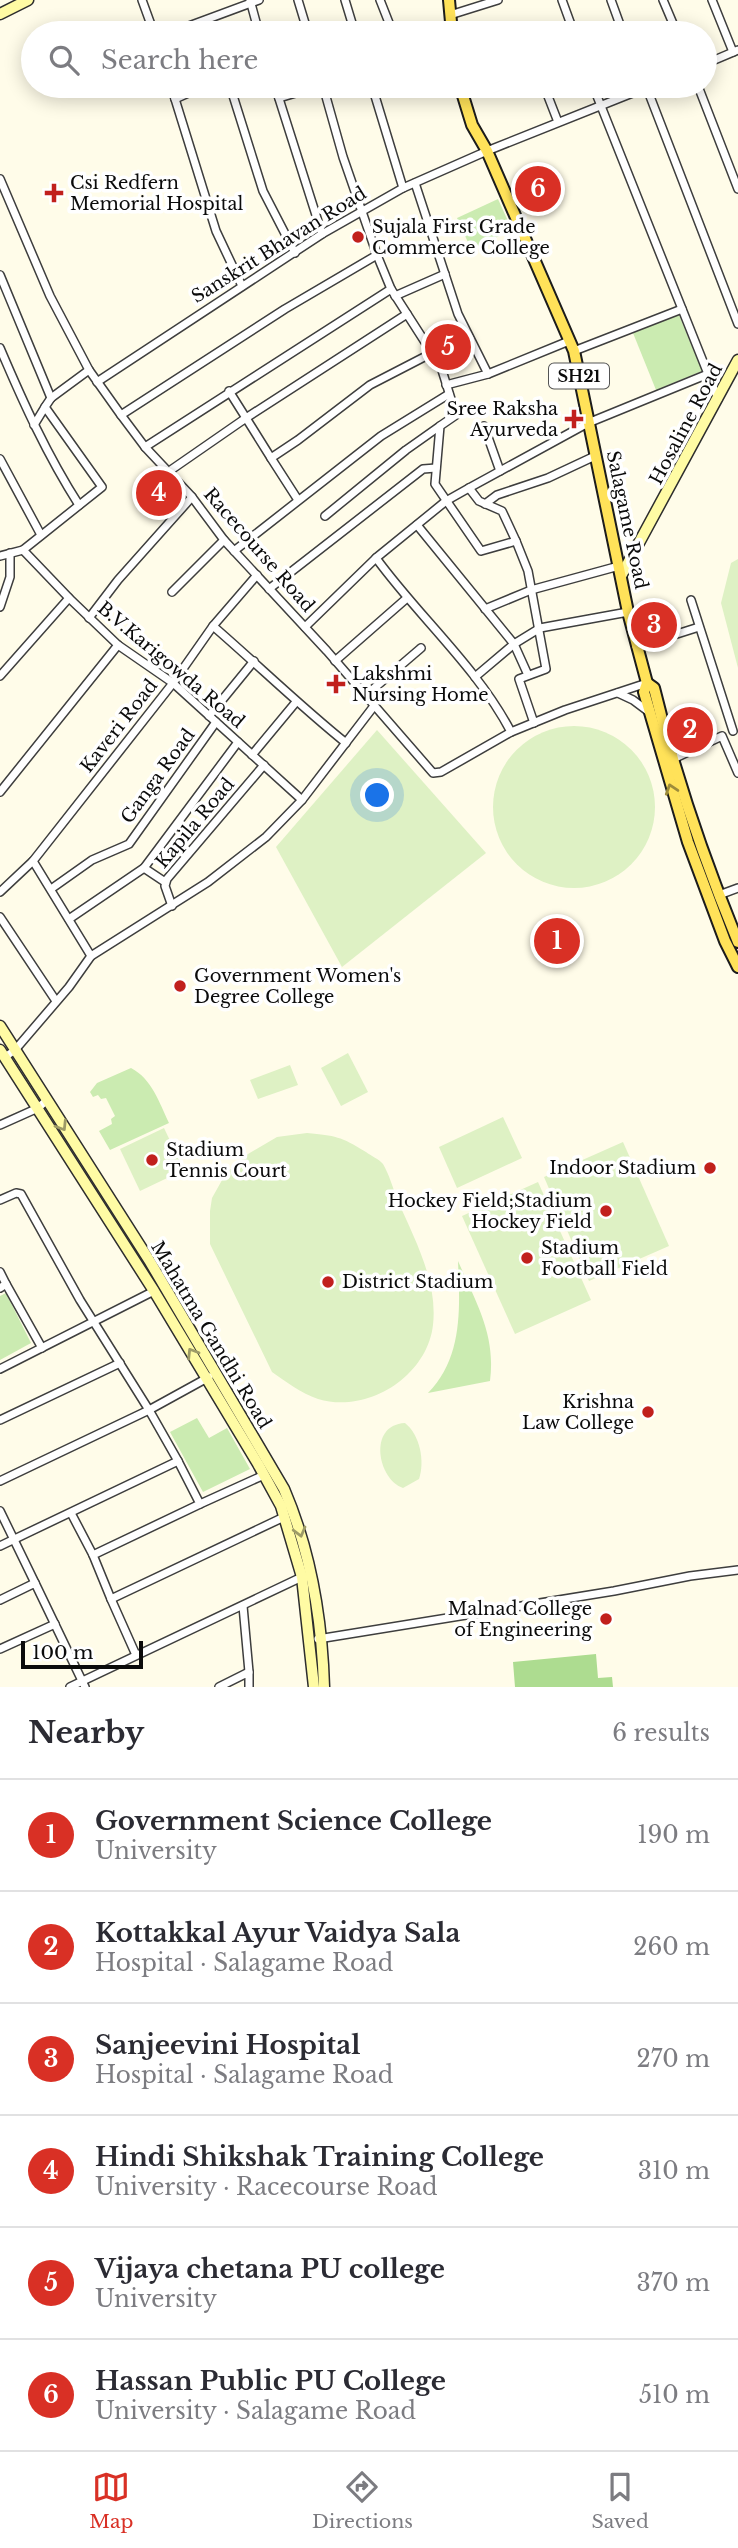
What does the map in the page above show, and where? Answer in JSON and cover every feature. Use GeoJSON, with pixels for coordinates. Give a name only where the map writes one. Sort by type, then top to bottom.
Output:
{"type":"FeatureCollection","features":[{"type":"Feature","properties":{"kind":"main road"},"geometry":{"type":"LineString","coordinates":[[449,0],[451,21]]}},
{"type":"Feature","properties":{"kind":"main road","name":"Salagame Road"},"geometry":{"type":"LineString","coordinates":[[464,98],[472,125],[487,150],[571,346],[628,612],[647,683],[644,692],[669,761],[688,842],[725,942],[738,967]]}},
{"type":"Feature","properties":{"kind":"main road"},"geometry":{"type":"LineString","coordinates":[[647,683],[653,688],[669,761],[699,845],[738,940]]}},
{"type":"Feature","properties":{"kind":"street"},"geometry":{"type":"LineString","coordinates":[[0,14],[28,0]]}},
{"type":"Feature","properties":{"kind":"street"},"geometry":{"type":"LineString","coordinates":[[142,0],[150,21]]}},
{"type":"Feature","properties":{"kind":"street"},"geometry":{"type":"LineString","coordinates":[[204,21],[259,0]]}},
{"type":"Feature","properties":{"kind":"street"},"geometry":{"type":"LineString","coordinates":[[298,0],[304,21]]}},
{"type":"Feature","properties":{"kind":"street"},"geometry":{"type":"LineString","coordinates":[[345,0],[351,21]]}},
{"type":"Feature","properties":{"kind":"street"},"geometry":{"type":"LineString","coordinates":[[380,0],[388,21]]}},
{"type":"Feature","properties":{"kind":"street"},"geometry":{"type":"LineString","coordinates":[[450,15],[498,0]]}},
{"type":"Feature","properties":{"kind":"street"},"geometry":{"type":"LineString","coordinates":[[562,0],[570,21]]}},
{"type":"Feature","properties":{"kind":"street"},"geometry":{"type":"LineString","coordinates":[[611,0],[619,21]]}},
{"type":"Feature","properties":{"kind":"street"},"geometry":{"type":"LineString","coordinates":[[663,0],[672,21]]}},
{"type":"Feature","properties":{"kind":"street"},"geometry":{"type":"LineString","coordinates":[[712,0],[736,53],[717,60]]}},
{"type":"Feature","properties":{"kind":"street"},"geometry":{"type":"LineString","coordinates":[[250,2],[256,21]]}},
{"type":"Feature","properties":{"kind":"street"},"geometry":{"type":"LineString","coordinates":[[234,98],[263,191],[295,253]]}},
{"type":"Feature","properties":{"kind":"street"},"geometry":{"type":"LineString","coordinates":[[279,98],[321,234]]}},
{"type":"Feature","properties":{"kind":"street"},"geometry":{"type":"LineString","coordinates":[[325,98],[377,255],[393,292],[441,367],[456,415],[406,450],[325,516]]}},
{"type":"Feature","properties":{"kind":"street"},"geometry":{"type":"LineString","coordinates":[[376,98],[403,188]]}},
{"type":"Feature","properties":{"kind":"street"},"geometry":{"type":"LineString","coordinates":[[549,98],[558,122]]}},
{"type":"Feature","properties":{"kind":"street"},"geometry":{"type":"LineString","coordinates":[[597,98],[718,399]]}},
{"type":"Feature","properties":{"kind":"street","name":"Sanskrit Bhavan Road"},"geometry":{"type":"LineString","coordinates":[[97,382],[321,234],[403,188],[487,150],[617,98]]}},
{"type":"Feature","properties":{"kind":"street"},"geometry":{"type":"LineString","coordinates":[[652,98],[738,324]]}},
{"type":"Feature","properties":{"kind":"street"},"geometry":{"type":"LineString","coordinates":[[703,98],[738,189]]}},
{"type":"Feature","properties":{"kind":"street"},"geometry":{"type":"LineString","coordinates":[[175,99],[216,231],[242,286]]}},
{"type":"Feature","properties":{"kind":"street","name":"Racecourse Road"},"geometry":{"type":"LineString","coordinates":[[0,179],[50,296],[97,382],[145,447],[191,497],[224,540],[305,627],[427,768],[433,773],[441,772],[511,732]]}},
{"type":"Feature","properties":{"kind":"street"},"geometry":{"type":"LineString","coordinates":[[415,183],[457,314],[488,374]]}},
{"type":"Feature","properties":{"kind":"street"},"geometry":{"type":"LineString","coordinates":[[121,415],[285,309],[377,255]]}},
{"type":"Feature","properties":{"kind":"street"},"geometry":{"type":"LineString","coordinates":[[145,447],[229,391],[393,292],[445,274]]}},
{"type":"Feature","properties":{"kind":"street"},"geometry":{"type":"LineString","coordinates":[[0,275],[51,398]]}},
{"type":"Feature","properties":{"kind":"street"},"geometry":{"type":"LineString","coordinates":[[446,385],[488,374],[682,309]]}},
{"type":"Feature","properties":{"kind":"street"},"geometry":{"type":"LineString","coordinates":[[168,472],[407,314]]}},
{"type":"Feature","properties":{"kind":"street"},"geometry":{"type":"LineString","coordinates":[[0,348],[58,473],[79,505]]}},
{"type":"Feature","properties":{"kind":"street"},"geometry":{"type":"LineString","coordinates":[[271,458],[370,385],[432,353]]}},
{"type":"Feature","properties":{"kind":"street","name":"Hosaline Road"},"geometry":{"type":"LineString","coordinates":[[620,571],[738,360]]}},
{"type":"Feature","properties":{"kind":"street"},"geometry":{"type":"LineString","coordinates":[[34,425],[51,398],[89,370]]}},
{"type":"Feature","properties":{"kind":"street"},"geometry":{"type":"LineString","coordinates":[[305,627],[376,558],[446,501],[589,423],[708,374]]}},
{"type":"Feature","properties":{"kind":"street"},"geometry":{"type":"LineString","coordinates":[[229,391],[298,500]]}},
{"type":"Feature","properties":{"kind":"street"},"geometry":{"type":"LineString","coordinates":[[234,551],[382,436],[449,394]]}},
{"type":"Feature","properties":{"kind":"street"},"geometry":{"type":"LineString","coordinates":[[0,556],[23,550],[102,487],[45,407]]}},
{"type":"Feature","properties":{"kind":"street"},"geometry":{"type":"LineString","coordinates":[[440,426],[435,484],[446,501],[481,551],[516,541]]}},
{"type":"Feature","properties":{"kind":"street"},"geometry":{"type":"LineString","coordinates":[[484,426],[491,452],[500,471]]}},
{"type":"Feature","properties":{"kind":"street"},"geometry":{"type":"LineString","coordinates":[[485,504],[497,495],[548,478],[595,456]]}},
{"type":"Feature","properties":{"kind":"street"},"geometry":{"type":"LineString","coordinates":[[0,459],[41,535]]}},
{"type":"Feature","properties":{"kind":"street"},"geometry":{"type":"LineString","coordinates":[[269,589],[423,469],[436,468]]}},
{"type":"Feature","properties":{"kind":"street"},"geometry":{"type":"LineString","coordinates":[[469,488],[479,501],[504,513],[528,571],[546,669],[519,678],[534,723]]}},
{"type":"Feature","properties":{"kind":"street"},"geometry":{"type":"LineString","coordinates":[[89,618],[118,580],[191,497]]}},
{"type":"Feature","properties":{"kind":"street"},"geometry":{"type":"LineString","coordinates":[[417,525],[514,644],[528,675]]}},
{"type":"Feature","properties":{"kind":"street"},"geometry":{"type":"LineString","coordinates":[[172,592],[224,540]]}},
{"type":"Feature","properties":{"kind":"street","name":"B.V.Karigowda Road"},"geometry":{"type":"LineString","coordinates":[[23,550],[118,645],[173,683],[302,800]]}},
{"type":"Feature","properties":{"kind":"street"},"geometry":{"type":"LineString","coordinates":[[0,607],[10,577],[10,553]]}},
{"type":"Feature","properties":{"kind":"street"},"geometry":{"type":"LineString","coordinates":[[376,558],[475,677],[497,706],[511,732],[647,683]]}},
{"type":"Feature","properties":{"kind":"street"},"geometry":{"type":"LineString","coordinates":[[485,609],[531,590],[620,571]]}},
{"type":"Feature","properties":{"kind":"street","name":"Kaveri Road"},"geometry":{"type":"LineString","coordinates":[[0,892],[33,861],[173,683],[213,626],[257,575]]}},
{"type":"Feature","properties":{"kind":"street"},"geometry":{"type":"LineString","coordinates":[[0,676],[69,598]]}},
{"type":"Feature","properties":{"kind":"street"},"geometry":{"type":"LineString","coordinates":[[335,661],[407,598]]}},
{"type":"Feature","properties":{"kind":"street"},"geometry":{"type":"LineString","coordinates":[[669,761],[735,730],[691,600]]}},
{"type":"Feature","properties":{"kind":"street"},"geometry":{"type":"LineString","coordinates":[[475,677],[514,644],[540,628],[628,612]]}},
{"type":"Feature","properties":{"kind":"street"},"geometry":{"type":"LineString","coordinates":[[213,626],[296,702],[346,743]]}},
{"type":"Feature","properties":{"kind":"street"},"geometry":{"type":"LineString","coordinates":[[636,647],[699,627]]}},
{"type":"Feature","properties":{"kind":"street"},"geometry":{"type":"LineString","coordinates":[[0,792],[118,645]]}},
{"type":"Feature","properties":{"kind":"street"},"geometry":{"type":"LineString","coordinates":[[365,696],[421,648]]}},
{"type":"Feature","properties":{"kind":"street"},"geometry":{"type":"LineString","coordinates":[[209,716],[254,661]]}},
{"type":"Feature","properties":{"kind":"street"},"geometry":{"type":"LineString","coordinates":[[617,693],[633,700],[650,713]]}},
{"type":"Feature","properties":{"kind":"street"},"geometry":{"type":"LineString","coordinates":[[252,755],[296,702]]}},
{"type":"Feature","properties":{"kind":"street"},"geometry":{"type":"LineString","coordinates":[[2,1053],[15,1051],[91,956],[172,906],[266,837],[302,800],[374,706]]}},
{"type":"Feature","properties":{"kind":"street","name":"Ganga Road"},"geometry":{"type":"LineString","coordinates":[[51,889],[92,860],[129,844],[216,722]]}},
{"type":"Feature","properties":{"kind":"street"},"geometry":{"type":"LineString","coordinates":[[722,736],[738,773]]}},
{"type":"Feature","properties":{"kind":"street"},"geometry":{"type":"LineString","coordinates":[[69,919],[144,868],[238,742]]}},
{"type":"Feature","properties":{"kind":"street","name":"Kapila Road"},"geometry":{"type":"LineString","coordinates":[[172,906],[165,882],[264,765]]}},
{"type":"Feature","properties":{"kind":"street"},"geometry":{"type":"LineString","coordinates":[[33,861],[91,956]]}},
{"type":"Feature","properties":{"kind":"street"},"geometry":{"type":"LineString","coordinates":[[144,868],[165,882]]}},
{"type":"Feature","properties":{"kind":"street"},"geometry":{"type":"LineString","coordinates":[[719,895],[738,888]]}},
{"type":"Feature","properties":{"kind":"street"},"geometry":{"type":"LineString","coordinates":[[0,917],[56,1001]]}},
{"type":"Feature","properties":{"kind":"street","name":"Mahatma Gandhi Road"},"geometry":{"type":"LineString","coordinates":[[0,1026],[42,1105],[154,1291],[284,1489],[297,1520],[306,1575],[322,1639],[324,1687]]}},
{"type":"Feature","properties":{"kind":"street","name":"Mahatma Gandhi Road"},"geometry":{"type":"LineString","coordinates":[[2,1053],[42,1105],[134,1237],[264,1475],[284,1517],[306,1575],[314,1687]]}},
{"type":"Feature","properties":{"kind":"street"},"geometry":{"type":"LineString","coordinates":[[0,1125],[42,1105]]}},
{"type":"Feature","properties":{"kind":"street"},"geometry":{"type":"LineString","coordinates":[[0,1200],[16,1193],[21,1194],[93,1322],[149,1410],[200,1504]]}},
{"type":"Feature","properties":{"kind":"street"},"geometry":{"type":"LineString","coordinates":[[124,1242],[134,1237]]}},
{"type":"Feature","properties":{"kind":"street"},"geometry":{"type":"LineString","coordinates":[[0,1272],[3,1287],[42,1348]]}},
{"type":"Feature","properties":{"kind":"street"},"geometry":{"type":"LineString","coordinates":[[0,1369],[154,1291]]}},
{"type":"Feature","properties":{"kind":"street"},"geometry":{"type":"LineString","coordinates":[[0,1420],[120,1363]]}},
{"type":"Feature","properties":{"kind":"street"},"geometry":{"type":"LineString","coordinates":[[0,1481],[149,1410],[211,1375]]}},
{"type":"Feature","properties":{"kind":"street"},"geometry":{"type":"LineString","coordinates":[[0,1546],[178,1461]]}},
{"type":"Feature","properties":{"kind":"street"},"geometry":{"type":"LineString","coordinates":[[93,1555],[264,1475]]}},
{"type":"Feature","properties":{"kind":"street"},"geometry":{"type":"LineString","coordinates":[[0,1511],[83,1684]]}},
{"type":"Feature","properties":{"kind":"street"},"geometry":{"type":"LineString","coordinates":[[71,1513],[93,1555],[136,1656]]}},
{"type":"Feature","properties":{"kind":"street"},"geometry":{"type":"LineString","coordinates":[[111,1599],[284,1517]]}},
{"type":"Feature","properties":{"kind":"street"},"geometry":{"type":"LineString","coordinates":[[310,1640],[738,1570]]}},
{"type":"Feature","properties":{"kind":"street"},"geometry":{"type":"LineString","coordinates":[[70,1687],[83,1684],[306,1575]]}},
{"type":"Feature","properties":{"kind":"street"},"geometry":{"type":"LineString","coordinates":[[0,1600],[35,1583]]}},
{"type":"Feature","properties":{"kind":"street"},"geometry":{"type":"LineString","coordinates":[[243,1606],[249,1687]]}},
{"type":"Feature","properties":{"kind":"street"},"geometry":{"type":"LineString","coordinates":[[0,1649],[55,1624]]}},
{"type":"Feature","properties":{"kind":"street"},"geometry":{"type":"LineString","coordinates":[[219,1687],[248,1672]]}},
{"type":"Feature","properties":{"kind":"green space"},"geometry":{"type":"Polygon","coordinates":[[[498,199],[512,230],[471,249],[457,218],[498,199]]]}},
{"type":"Feature","properties":{"kind":"green space"},"geometry":{"type":"Polygon","coordinates":[[[679,315],[702,371],[656,390],[633,333],[679,315]]]}},
{"type":"Feature","properties":{"kind":"green space"},"geometry":{"type":"Polygon","coordinates":[[[738,559],[738,668],[721,603],[731,563],[738,559]]]}},
{"type":"Feature","properties":{"kind":"green space"},"geometry":{"type":"Polygon","coordinates":[[[574,726],[605,732],[631,750],[649,776],[655,807],[649,838],[631,864],[605,882],[574,888],[543,882],[517,864],[499,838],[493,807],[499,776],[517,750],[543,732],[574,726]]]}},
{"type":"Feature","properties":{"kind":"green space"},"geometry":{"type":"Polygon","coordinates":[[[377,730],[486,853],[342,967],[276,847],[377,730]]]}},
{"type":"Feature","properties":{"kind":"green space"},"geometry":{"type":"Polygon","coordinates":[[[348,1053],[368,1092],[341,1106],[321,1068],[348,1053]]]}},
{"type":"Feature","properties":{"kind":"green space"},"geometry":{"type":"Polygon","coordinates":[[[290,1065],[298,1085],[258,1099],[250,1080],[290,1065]]]}},
{"type":"Feature","properties":{"kind":"green space"},"geometry":{"type":"Polygon","coordinates":[[[131,1068],[150,1085],[169,1123],[110,1150],[99,1131],[112,1124],[111,1119],[115,1116],[106,1098],[101,1099],[98,1095],[93,1097],[90,1092],[97,1083],[131,1068]]]}},
{"type":"Feature","properties":{"kind":"green space"},"geometry":{"type":"Polygon","coordinates":[[[503,1117],[522,1158],[457,1188],[439,1147],[503,1117]]]}},
{"type":"Feature","properties":{"kind":"green space","name":"Stadium Tennis Court"},"geometry":{"type":"Polygon","coordinates":[[[164,1128],[184,1170],[140,1191],[120,1149],[164,1128]]]}},
{"type":"Feature","properties":{"kind":"green space","name":"District Stadium"},"geometry":{"type":"Polygon","coordinates":[[[307,1133],[344,1140],[383,1164],[417,1244],[432,1292],[433,1325],[428,1344],[419,1361],[392,1387],[356,1401],[318,1399],[272,1372],[210,1244],[212,1198],[226,1173],[248,1154],[277,1137],[307,1133]]]}},
{"type":"Feature","properties":{"kind":"green space","name":"Hockey Field;Stadium Hockey Field"},"geometry":{"type":"Polygon","coordinates":[[[623,1142],[669,1246],[589,1281],[544,1177],[623,1142]]]}},
{"type":"Feature","properties":{"kind":"green space","name":"Stadium Football Field"},"geometry":{"type":"Polygon","coordinates":[[[538,1182],[591,1300],[515,1334],[462,1216],[538,1182]]]}},
{"type":"Feature","properties":{"kind":"green space"},"geometry":{"type":"Polygon","coordinates":[[[458,1261],[478,1305],[487,1333],[490,1381],[428,1393],[448,1364],[457,1331],[458,1261]]]}},
{"type":"Feature","properties":{"kind":"green space"},"geometry":{"type":"Polygon","coordinates":[[[6,1293],[31,1343],[0,1360],[0,1296],[6,1293]]]}},
{"type":"Feature","properties":{"kind":"green space"},"geometry":{"type":"Polygon","coordinates":[[[197,1418],[209,1438],[227,1428],[250,1469],[203,1492],[170,1432],[197,1418]]]}},
{"type":"Feature","properties":{"kind":"green space"},"geometry":{"type":"Polygon","coordinates":[[[405,1423],[418,1441],[421,1472],[419,1479],[403,1488],[387,1475],[380,1453],[385,1433],[393,1426],[405,1423]]]}},
{"type":"Feature","properties":{"kind":"green space"},"geometry":{"type":"Polygon","coordinates":[[[596,1654],[598,1678],[612,1677],[613,1687],[515,1687],[513,1662],[596,1654]]]}},
{"type":"Feature","properties":{"kind":"place","name":"Hassan Public PU College"},"geometry":{"type":"Point","coordinates":[538,189]}},
{"type":"Feature","properties":{"kind":"place","name":"Csi Redfern Memorial Hospital"},"geometry":{"type":"Point","coordinates":[54,193]}},
{"type":"Feature","properties":{"kind":"place","name":"Sujala First Grade Commerce College"},"geometry":{"type":"Point","coordinates":[358,237]}},
{"type":"Feature","properties":{"kind":"place","name":"Vijaya chetana PU college"},"geometry":{"type":"Point","coordinates":[448,347]}},
{"type":"Feature","properties":{"kind":"place","name":"Sree Raksha Ayurveda"},"geometry":{"type":"Point","coordinates":[574,419]}},
{"type":"Feature","properties":{"kind":"place","name":"Hindi Shikshak Training College"},"geometry":{"type":"Point","coordinates":[159,493]}},
{"type":"Feature","properties":{"kind":"place","name":"Sanjeevini Hospital"},"geometry":{"type":"Point","coordinates":[654,625]}},
{"type":"Feature","properties":{"kind":"place","name":"Lakshmi Nursing Home"},"geometry":{"type":"Point","coordinates":[336,684]}},
{"type":"Feature","properties":{"kind":"place","name":"Kottakkal Ayur Vaidya Sala"},"geometry":{"type":"Point","coordinates":[690,730]}},
{"type":"Feature","properties":{"kind":"place","name":"Government Science College"},"geometry":{"type":"Point","coordinates":[557,941]}},
{"type":"Feature","properties":{"kind":"place","name":"Government Women's Degree College"},"geometry":{"type":"Point","coordinates":[180,986]}},
{"type":"Feature","properties":{"kind":"place","name":"Stadium Tennis Court"},"geometry":{"type":"Point","coordinates":[152,1160]}},
{"type":"Feature","properties":{"kind":"place","name":"Indoor Stadium"},"geometry":{"type":"Point","coordinates":[710,1168]}},
{"type":"Feature","properties":{"kind":"place","name":"Hockey Field;Stadium Hockey Field"},"geometry":{"type":"Point","coordinates":[606,1211]}},
{"type":"Feature","properties":{"kind":"place","name":"Stadium Football Field"},"geometry":{"type":"Point","coordinates":[527,1258]}},
{"type":"Feature","properties":{"kind":"place","name":"District Stadium"},"geometry":{"type":"Point","coordinates":[328,1282]}},
{"type":"Feature","properties":{"kind":"place","name":"Krishna Law College"},"geometry":{"type":"Point","coordinates":[648,1412]}},
{"type":"Feature","properties":{"kind":"place","name":"Malnad College of Engineering"},"geometry":{"type":"Point","coordinates":[606,1619]}}]}
